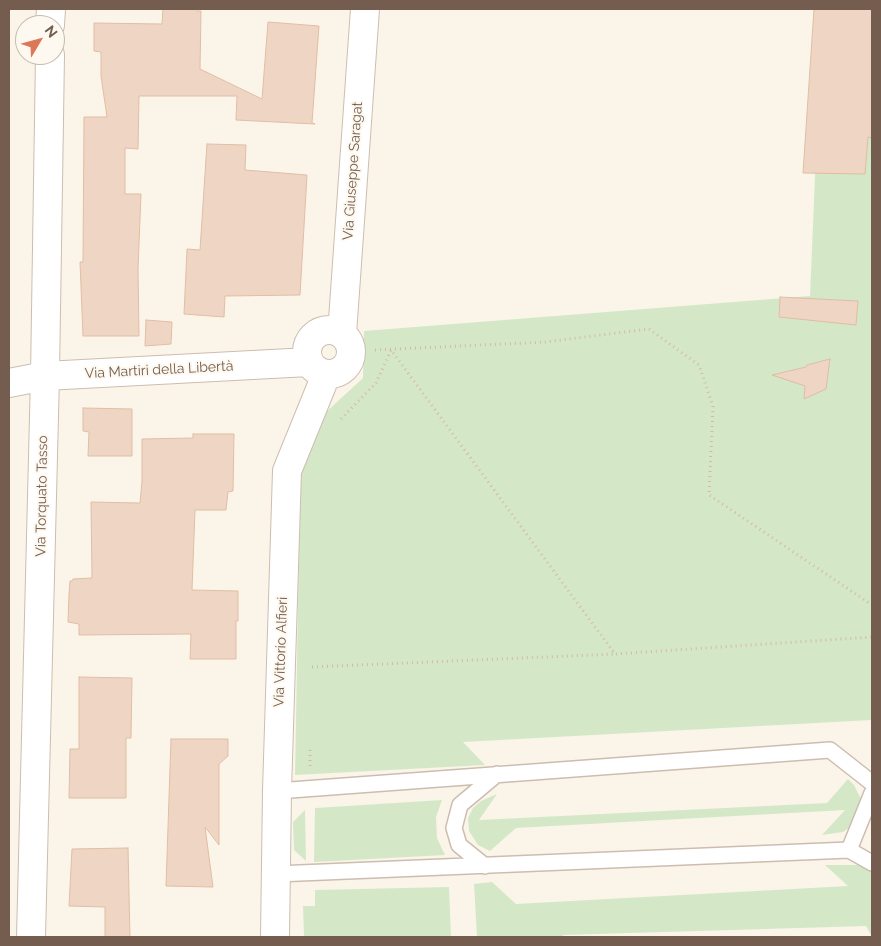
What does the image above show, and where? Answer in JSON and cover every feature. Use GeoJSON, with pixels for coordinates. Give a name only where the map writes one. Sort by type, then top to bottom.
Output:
{"type":"FeatureCollection","features":[{"type":"Feature","properties":{"kind":"street","name":"Via Giuseppe Saragat"},"geometry":{"type":"LineString","coordinates":[[318,368],[334,375],[347,367],[350,360],[350,346],[342,334],[365,9]]}},
{"type":"Feature","properties":{"kind":"street","name":"Via Torquato Tasso"},"geometry":{"type":"LineString","coordinates":[[31,937],[45,376],[50,65]]}},
{"type":"Feature","properties":{"kind":"street","name":"Via Martiri della Libertà"},"geometry":{"type":"LineString","coordinates":[[9,383],[45,376],[318,368]]}},
{"type":"Feature","properties":{"kind":"street","name":"Via Vittorio Alfieri"},"geometry":{"type":"LineString","coordinates":[[275,937],[277,791],[287,472],[318,368]]}},
{"type":"Feature","properties":{"kind":"lane"},"geometry":{"type":"LineString","coordinates":[[277,791],[830,750],[872,783]]}},
{"type":"Feature","properties":{"kind":"lane"},"geometry":{"type":"LineString","coordinates":[[485,866],[459,845],[454,828],[460,804],[497,774]]}},
{"type":"Feature","properties":{"kind":"lane"},"geometry":{"type":"LineString","coordinates":[[849,850],[872,793]]}},
{"type":"Feature","properties":{"kind":"lane"},"geometry":{"type":"LineString","coordinates":[[276,874],[849,850],[872,863]]}},
{"type":"Feature","properties":{"kind":"path"},"geometry":{"type":"LineString","coordinates":[[375,350],[545,342],[649,330],[699,365],[713,406],[709,495],[872,605]]}},
{"type":"Feature","properties":{"kind":"path"},"geometry":{"type":"LineString","coordinates":[[336,425],[376,383],[391,350]]}},
{"type":"Feature","properties":{"kind":"path"},"geometry":{"type":"LineString","coordinates":[[391,350],[615,654]]}},
{"type":"Feature","properties":{"kind":"path"},"geometry":{"type":"LineString","coordinates":[[311,676],[312,666],[615,654],[872,637]]}},
{"type":"Feature","properties":{"kind":"path"},"geometry":{"type":"LineString","coordinates":[[309,788],[310,741]]}},
{"type":"Feature","properties":{"kind":"green space"},"geometry":{"type":"Polygon","coordinates":[[[822,9],[872,9],[872,720],[463,742],[485,765],[295,775],[301,435],[363,378],[364,331],[810,296],[822,9]]]}},
{"type":"Feature","properties":{"kind":"green space"},"geometry":{"type":"Polygon","coordinates":[[[848,779],[854,785],[862,801],[855,824],[843,832],[822,835],[845,810],[516,828],[490,851],[478,845],[469,831],[468,818],[473,808],[481,801],[497,794],[479,820],[827,803],[848,779]]]}},
{"type":"Feature","properties":{"kind":"green space"},"geometry":{"type":"Polygon","coordinates":[[[442,800],[436,817],[437,838],[445,855],[314,862],[315,808],[442,800]]]}},
{"type":"Feature","properties":{"kind":"green space"},"geometry":{"type":"Polygon","coordinates":[[[305,810],[306,861],[294,850],[293,822],[305,810]]]}},
{"type":"Feature","properties":{"kind":"green space"},"geometry":{"type":"Polygon","coordinates":[[[825,865],[862,865],[872,871],[872,937],[866,926],[563,935],[563,937],[477,937],[474,884],[492,882],[516,904],[848,886],[825,865]]]}},
{"type":"Feature","properties":{"kind":"green space"},"geometry":{"type":"Polygon","coordinates":[[[449,887],[451,937],[304,937],[303,906],[315,906],[315,890],[449,887]]]}},
{"type":"Feature","properties":{"kind":"building"},"geometry":{"type":"Polygon","coordinates":[[[163,9],[197,9],[197,11],[201,11],[200,69],[262,99],[268,22],[319,26],[312,123],[315,124],[236,120],[237,96],[139,96],[138,149],[125,148],[125,194],[141,194],[138,269],[139,336],[83,336],[80,262],[83,262],[84,117],[107,117],[101,76],[101,52],[94,51],[94,23],[162,24],[163,9]]]}},
{"type":"Feature","properties":{"kind":"building"},"geometry":{"type":"Polygon","coordinates":[[[814,9],[872,9],[872,138],[868,137],[865,174],[803,173],[814,9]]]}},
{"type":"Feature","properties":{"kind":"building"},"geometry":{"type":"Polygon","coordinates":[[[207,144],[246,145],[245,170],[307,175],[300,295],[225,296],[224,317],[184,314],[187,249],[200,250],[207,144]]]}},
{"type":"Feature","properties":{"kind":"building"},"geometry":{"type":"Polygon","coordinates":[[[780,297],[858,301],[856,325],[779,317],[780,297]]]}},
{"type":"Feature","properties":{"kind":"building"},"geometry":{"type":"Polygon","coordinates":[[[146,320],[172,322],[171,344],[145,346],[146,320]]]}},
{"type":"Feature","properties":{"kind":"building"},"geometry":{"type":"Polygon","coordinates":[[[830,359],[826,389],[804,399],[805,386],[772,375],[806,367],[807,365],[830,359]]]}},
{"type":"Feature","properties":{"kind":"building"},"geometry":{"type":"Polygon","coordinates":[[[83,408],[132,409],[132,456],[88,456],[89,432],[83,431],[83,408]]]}},
{"type":"Feature","properties":{"kind":"building"},"geometry":{"type":"Polygon","coordinates":[[[193,434],[234,434],[233,491],[228,492],[226,510],[195,510],[192,590],[238,591],[236,659],[190,659],[191,634],[79,635],[79,624],[68,622],[70,581],[73,579],[92,578],[91,502],[140,503],[142,439],[193,438],[193,434]]]}},
{"type":"Feature","properties":{"kind":"building"},"geometry":{"type":"Polygon","coordinates":[[[79,677],[132,678],[131,738],[126,738],[126,798],[69,798],[70,749],[79,749],[79,677]]]}},
{"type":"Feature","properties":{"kind":"building"},"geometry":{"type":"Polygon","coordinates":[[[171,739],[228,739],[228,756],[219,764],[219,845],[205,827],[213,887],[166,886],[171,739]]]}},
{"type":"Feature","properties":{"kind":"building"},"geometry":{"type":"Polygon","coordinates":[[[128,848],[130,937],[105,937],[105,907],[69,906],[72,849],[128,848]]]}}]}
